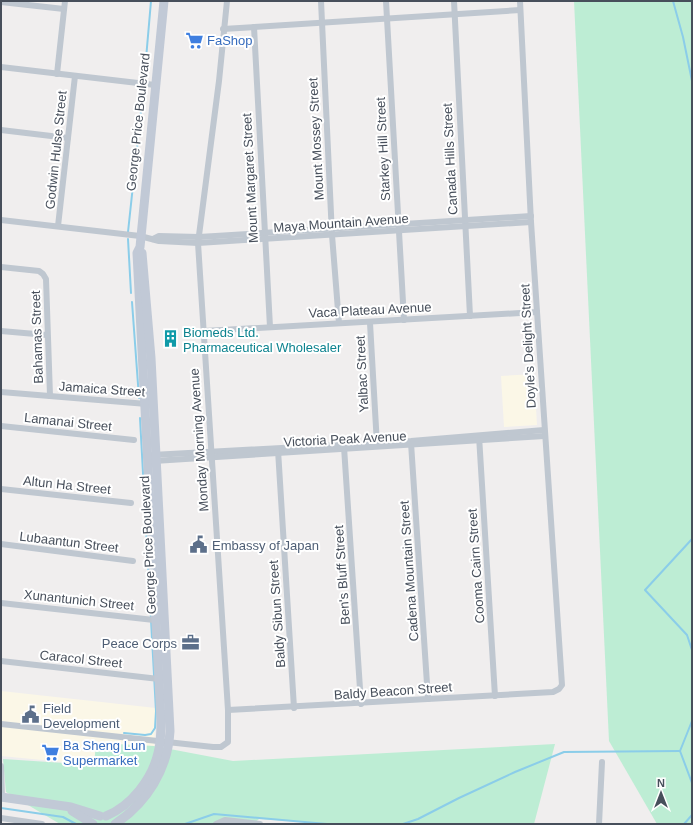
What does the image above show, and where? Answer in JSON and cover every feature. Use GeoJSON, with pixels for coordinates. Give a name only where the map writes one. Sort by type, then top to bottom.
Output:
{"type":"FeatureCollection","features":[{"type":"Feature","properties":{"kind":"main road","name":"George Price Boulevard"},"geometry":{"type":"LineString","coordinates":[[114,824],[131,811],[146,787],[163,767],[170,742],[156,458],[149,404],[137,253],[140,247],[164,1]]}},
{"type":"Feature","properties":{"kind":"main road","name":"George Price Boulevard"},"geometry":{"type":"LineString","coordinates":[[103,816],[127,802],[146,787],[160,741],[161,720],[159,679],[146,459],[149,404]]}},
{"type":"Feature","properties":{"kind":"main road"},"geometry":{"type":"LineString","coordinates":[[153,576],[163,576]]}},
{"type":"Feature","properties":{"kind":"main road"},"geometry":{"type":"LineString","coordinates":[[2,797],[76,808],[111,819],[114,824]]}},
{"type":"Feature","properties":{"kind":"main road"},"geometry":{"type":"LineString","coordinates":[[64,807],[94,824],[96,820],[103,816]]}},
{"type":"Feature","properties":{"kind":"street","name":"Godwin Hulse Street"},"geometry":{"type":"LineString","coordinates":[[57,74],[64,1]]}},
{"type":"Feature","properties":{"kind":"street","name":"Monday Morning Avenue"},"geometry":{"type":"LineString","coordinates":[[170,742],[221,747],[228,742],[230,736],[211,455],[199,240],[219,81],[226,1]]}},
{"type":"Feature","properties":{"kind":"street","name":"Mount Mossey Street"},"geometry":{"type":"LineString","coordinates":[[321,1],[332,232],[339,323]]}},
{"type":"Feature","properties":{"kind":"street","name":"Starkey Hill Street"},"geometry":{"type":"LineString","coordinates":[[386,1],[404,320]]}},
{"type":"Feature","properties":{"kind":"street","name":"Canada Hills Street"},"geometry":{"type":"LineString","coordinates":[[454,1],[464,223],[470,316]]}},
{"type":"Feature","properties":{"kind":"street","name":"Doyle's Delight Street"},"geometry":{"type":"LineString","coordinates":[[520,1],[544,433],[562,685],[560,689]]}},
{"type":"Feature","properties":{"kind":"street"},"geometry":{"type":"LineString","coordinates":[[1,2],[64,9]]}},
{"type":"Feature","properties":{"kind":"street"},"geometry":{"type":"LineString","coordinates":[[223,29],[520,10]]}},
{"type":"Feature","properties":{"kind":"street","name":"Mount Margaret Street"},"geometry":{"type":"LineString","coordinates":[[254,27],[270,327]]}},
{"type":"Feature","properties":{"kind":"street"},"geometry":{"type":"LineString","coordinates":[[1,67],[155,85]]}},
{"type":"Feature","properties":{"kind":"street","name":"Godwin Hulse Street"},"geometry":{"type":"LineString","coordinates":[[58,226],[75,76]]}},
{"type":"Feature","properties":{"kind":"street"},"geometry":{"type":"LineString","coordinates":[[1,130],[68,138]]}},
{"type":"Feature","properties":{"kind":"street","name":"Maya Mountain Avenue"},"geometry":{"type":"LineString","coordinates":[[1,220],[140,236],[158,241],[199,240],[531,219]]}},
{"type":"Feature","properties":{"kind":"street","name":"Bahamas Street"},"geometry":{"type":"LineString","coordinates":[[1,267],[39,271],[46,279],[50,396]]}},
{"type":"Feature","properties":{"kind":"street","name":"Vaca Plateau Avenue"},"geometry":{"type":"LineString","coordinates":[[204,331],[339,323],[370,323],[537,312]]}},
{"type":"Feature","properties":{"kind":"street","name":"Yalbac Street"},"geometry":{"type":"LineString","coordinates":[[370,323],[377,444]]}},
{"type":"Feature","properties":{"kind":"street"},"geometry":{"type":"LineString","coordinates":[[1,331],[47,335]]}},
{"type":"Feature","properties":{"kind":"street","name":"Jamaica Street"},"geometry":{"type":"LineString","coordinates":[[1,392],[149,404]]}},
{"type":"Feature","properties":{"kind":"street","name":"Lamanai Street"},"geometry":{"type":"LineString","coordinates":[[1,426],[134,440]]}},
{"type":"Feature","properties":{"kind":"street","name":"Victoria Peak Avenue"},"geometry":{"type":"LineString","coordinates":[[146,459],[411,443],[544,433]]}},
{"type":"Feature","properties":{"kind":"street","name":"Cooma Cairn Street"},"geometry":{"type":"LineString","coordinates":[[479,438],[495,696]]}},
{"type":"Feature","properties":{"kind":"street","name":"Cadena Mountain Street"},"geometry":{"type":"LineString","coordinates":[[411,443],[428,699]]}},
{"type":"Feature","properties":{"kind":"street","name":"Ben's Bluff Street"},"geometry":{"type":"LineString","coordinates":[[344,447],[361,704]]}},
{"type":"Feature","properties":{"kind":"street","name":"Baldy Sibun Street"},"geometry":{"type":"LineString","coordinates":[[278,451],[294,708]]}},
{"type":"Feature","properties":{"kind":"street","name":"Altun Ha Street"},"geometry":{"type":"LineString","coordinates":[[1,489],[131,503]]}},
{"type":"Feature","properties":{"kind":"street","name":"Lubaantun Street"},"geometry":{"type":"LineString","coordinates":[[1,544],[133,561]]}},
{"type":"Feature","properties":{"kind":"street","name":"Xunantunich Street"},"geometry":{"type":"LineString","coordinates":[[1,603],[154,620]]}},
{"type":"Feature","properties":{"kind":"street","name":"Caracol Street"},"geometry":{"type":"LineString","coordinates":[[1,661],[159,679]]}},
{"type":"Feature","properties":{"kind":"street","name":"Baldy Beacon Street"},"geometry":{"type":"LineString","coordinates":[[228,710],[294,708],[495,696],[553,692],[560,689]]}},
{"type":"Feature","properties":{"kind":"street"},"geometry":{"type":"LineString","coordinates":[[1,724],[170,742]]}},
{"type":"Feature","properties":{"kind":"street"},"geometry":{"type":"LineString","coordinates":[[599,824],[602,762]]}},
{"type":"Feature","properties":{"kind":"street"},"geometry":{"type":"LineString","coordinates":[[1,766],[2,797]]}},
{"type":"Feature","properties":{"kind":"street"},"geometry":{"type":"LineString","coordinates":[[1,818],[42,824]]}},
{"type":"Feature","properties":{"kind":"street"},"geometry":{"type":"LineString","coordinates":[[216,824],[229,820],[260,824]]}},
{"type":"Feature","properties":{"kind":"shaded area"},"geometry":{"type":"Polygon","coordinates":[[[534,374],[537,425],[504,427],[501,376],[534,374]]]}},
{"type":"Feature","properties":{"kind":"shaded area"},"geometry":{"type":"Polygon","coordinates":[[[1,691],[156,708],[154,746],[96,743],[94,765],[1,756],[1,691]]]}},
{"type":"Feature","properties":{"kind":"green space"},"geometry":{"type":"Polygon","coordinates":[[[574,1],[692,1],[692,824],[657,824],[609,741],[574,1]]]}},
{"type":"Feature","properties":{"kind":"green space"},"geometry":{"type":"Polygon","coordinates":[[[96,743],[154,746],[233,761],[555,744],[534,824],[332,824],[259,819],[253,824],[60,824],[6,792],[3,759],[94,765],[96,743]]]}},
{"type":"Feature","properties":{"kind":"waterway"},"geometry":{"type":"LineString","coordinates":[[144,82],[151,1]]}},
{"type":"Feature","properties":{"kind":"waterway"},"geometry":{"type":"LineString","coordinates":[[673,1],[683,37],[692,81]]}},
{"type":"Feature","properties":{"kind":"waterway"},"geometry":{"type":"LineString","coordinates":[[128,232],[143,92]]}},
{"type":"Feature","properties":{"kind":"waterway"},"geometry":{"type":"LineString","coordinates":[[128,239],[131,293]]}},
{"type":"Feature","properties":{"kind":"waterway"},"geometry":{"type":"LineString","coordinates":[[132,302],[139,398]]}},
{"type":"Feature","properties":{"kind":"waterway"},"geometry":{"type":"LineString","coordinates":[[124,733],[145,735],[151,734],[155,728],[156,711],[140,418]]}},
{"type":"Feature","properties":{"kind":"waterway"},"geometry":{"type":"LineString","coordinates":[[692,539],[645,590],[687,635],[692,650]]}},
{"type":"Feature","properties":{"kind":"waterway"},"geometry":{"type":"LineString","coordinates":[[692,721],[680,751],[692,783]]}},
{"type":"Feature","properties":{"kind":"waterway"},"geometry":{"type":"LineString","coordinates":[[403,824],[418,819],[515,772],[564,752],[680,751]]}},
{"type":"Feature","properties":{"kind":"waterway"},"geometry":{"type":"LineString","coordinates":[[1,808],[63,817],[76,824]]}},
{"type":"Feature","properties":{"kind":"waterway"},"geometry":{"type":"LineString","coordinates":[[185,824],[214,814],[327,824]]}},
{"type":"Feature","properties":{"kind":"waterway"},"geometry":{"type":"LineString","coordinates":[[684,824],[692,815]]}},
{"type":"Feature","properties":{"kind":"place","name":"FaShop"},"geometry":{"type":"Point","coordinates":[194,40]}},
{"type":"Feature","properties":{"kind":"place","name":"Biomeds Ltd. Pharmaceutical Wholesaler"},"geometry":{"type":"Point","coordinates":[170,339]}},
{"type":"Feature","properties":{"kind":"place","name":"Embassy of Japan"},"geometry":{"type":"Point","coordinates":[199,545]}},
{"type":"Feature","properties":{"kind":"place","name":"Peace Corps"},"geometry":{"type":"Point","coordinates":[190,643]}},
{"type":"Feature","properties":{"kind":"place","name":"Field Development"},"geometry":{"type":"Point","coordinates":[30,715]}},
{"type":"Feature","properties":{"kind":"place","name":"Ba Sheng Lun Supermarket"},"geometry":{"type":"Point","coordinates":[50,752]}}]}
